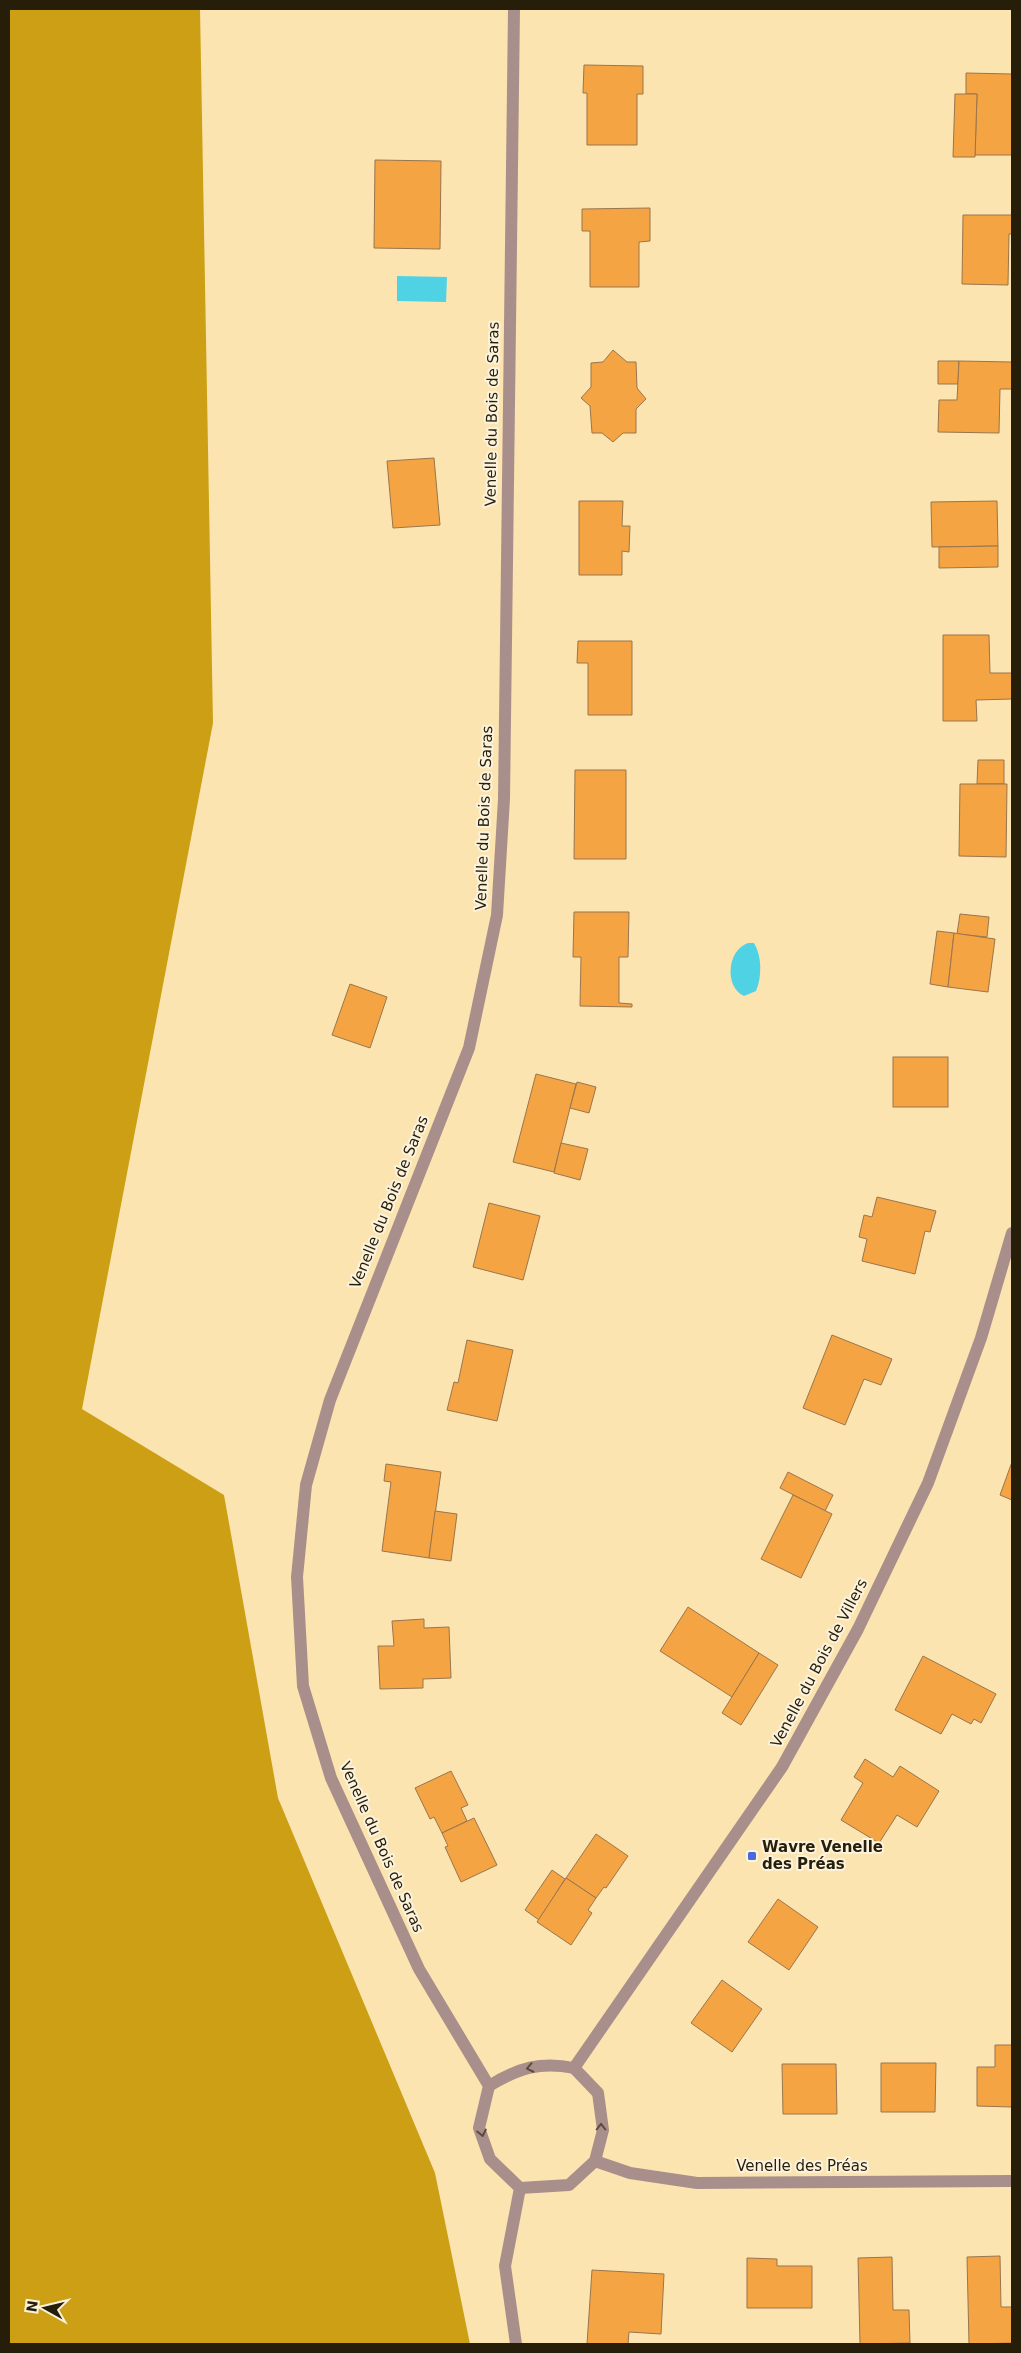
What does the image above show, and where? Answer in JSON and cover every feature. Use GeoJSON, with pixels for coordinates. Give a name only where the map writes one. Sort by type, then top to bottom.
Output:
{"type":"FeatureCollection","features":[{"type":"Feature","properties":{"kind":"street","name":"Venelle du Bois de Saras"},"geometry":{"type":"LineString","coordinates":[[489,2086],[419,1969],[331,1778],[304,1686],[297,1577],[306,1485],[330,1400],[469,1048],[497,915],[504,799],[514,9]]}},
{"type":"Feature","properties":{"kind":"street","name":"Venelle du Bois de Villers"},"geometry":{"type":"LineString","coordinates":[[574,2068],[782,1767],[858,1629],[928,1483],[981,1338],[1012,1233]]}},
{"type":"Feature","properties":{"kind":"street"},"geometry":{"type":"LineString","coordinates":[[558,2065],[574,2068],[598,2093],[603,2130],[595,2161],[569,2185],[520,2188],[490,2159],[479,2128],[489,2086],[509,2073],[531,2066],[558,2065]]}},
{"type":"Feature","properties":{"kind":"street","name":"Venelle des Préas"},"geometry":{"type":"LineString","coordinates":[[595,2161],[630,2173],[698,2183],[1012,2181]]}},
{"type":"Feature","properties":{"kind":"street"},"geometry":{"type":"LineString","coordinates":[[516,2344],[505,2266],[520,2188]]}},
{"type":"Feature","properties":{"kind":"shaded area"},"geometry":{"type":"Polygon","coordinates":[[[9,9],[200,9],[213,723],[82,1409],[224,1495],[278,1798],[435,2173],[470,2344],[9,2344],[9,9]]]}},
{"type":"Feature","properties":{"kind":"water"},"geometry":{"type":"Polygon","coordinates":[[[397,276],[447,277],[446,302],[397,301],[397,276]]]}},
{"type":"Feature","properties":{"kind":"water"},"geometry":{"type":"Polygon","coordinates":[[[748,943],[754,943],[757,948],[760,960],[760,973],[756,991],[744,996],[733,985],[731,969],[732,960],[736,953],[748,943]]]}},
{"type":"Feature","properties":{"kind":"building"},"geometry":{"type":"Polygon","coordinates":[[[584,65],[643,66],[643,94],[637,94],[637,145],[587,145],[587,93],[583,93],[584,65]]]}},
{"type":"Feature","properties":{"kind":"building"},"geometry":{"type":"Polygon","coordinates":[[[966,73],[1012,74],[1012,155],[975,155],[977,94],[966,94],[966,73]]]}},
{"type":"Feature","properties":{"kind":"building"},"geometry":{"type":"Polygon","coordinates":[[[955,94],[977,94],[975,157],[953,157],[955,94]]]}},
{"type":"Feature","properties":{"kind":"building"},"geometry":{"type":"Polygon","coordinates":[[[375,160],[441,161],[440,249],[374,248],[375,160]]]}},
{"type":"Feature","properties":{"kind":"building"},"geometry":{"type":"Polygon","coordinates":[[[650,208],[650,241],[639,242],[639,287],[590,287],[590,231],[582,231],[582,209],[650,208]]]}},
{"type":"Feature","properties":{"kind":"building"},"geometry":{"type":"Polygon","coordinates":[[[963,215],[1012,215],[1012,234],[1009,234],[1008,285],[962,284],[963,215]]]}},
{"type":"Feature","properties":{"kind":"building"},"geometry":{"type":"Polygon","coordinates":[[[613,350],[627,362],[636,362],[637,388],[646,399],[636,409],[636,433],[623,433],[613,442],[602,433],[592,433],[590,406],[581,398],[591,387],[591,363],[603,362],[613,350]]]}},
{"type":"Feature","properties":{"kind":"building"},"geometry":{"type":"Polygon","coordinates":[[[938,361],[959,361],[958,384],[938,384],[938,361]]]}},
{"type":"Feature","properties":{"kind":"building"},"geometry":{"type":"Polygon","coordinates":[[[959,361],[1012,362],[1012,389],[1000,389],[999,433],[938,432],[939,400],[957,400],[959,361]]]}},
{"type":"Feature","properties":{"kind":"building"},"geometry":{"type":"Polygon","coordinates":[[[434,458],[440,525],[393,528],[387,461],[434,458]]]}},
{"type":"Feature","properties":{"kind":"building"},"geometry":{"type":"Polygon","coordinates":[[[579,501],[623,501],[622,526],[630,526],[629,552],[622,551],[622,575],[579,575],[579,501]]]}},
{"type":"Feature","properties":{"kind":"building"},"geometry":{"type":"Polygon","coordinates":[[[997,501],[998,546],[932,547],[931,502],[997,501]]]}},
{"type":"Feature","properties":{"kind":"building"},"geometry":{"type":"Polygon","coordinates":[[[998,546],[998,567],[939,568],[939,547],[998,546]]]}},
{"type":"Feature","properties":{"kind":"building"},"geometry":{"type":"Polygon","coordinates":[[[943,635],[989,635],[990,673],[1012,673],[1012,699],[976,700],[977,721],[943,721],[943,635]]]}},
{"type":"Feature","properties":{"kind":"building"},"geometry":{"type":"Polygon","coordinates":[[[578,641],[632,641],[632,715],[588,715],[588,663],[577,663],[578,641]]]}},
{"type":"Feature","properties":{"kind":"building"},"geometry":{"type":"Polygon","coordinates":[[[978,760],[1004,760],[1004,784],[977,784],[978,760]]]}},
{"type":"Feature","properties":{"kind":"building"},"geometry":{"type":"Polygon","coordinates":[[[575,770],[626,770],[626,859],[574,859],[575,770]]]}},
{"type":"Feature","properties":{"kind":"building"},"geometry":{"type":"Polygon","coordinates":[[[960,784],[1007,784],[1006,857],[959,856],[960,784]]]}},
{"type":"Feature","properties":{"kind":"building"},"geometry":{"type":"Polygon","coordinates":[[[574,912],[629,912],[628,957],[619,957],[619,1003],[632,1004],[632,1007],[580,1006],[581,957],[573,957],[574,912]]]}},
{"type":"Feature","properties":{"kind":"building"},"geometry":{"type":"Polygon","coordinates":[[[960,914],[989,917],[987,937],[957,934],[960,914]]]}},
{"type":"Feature","properties":{"kind":"building"},"geometry":{"type":"Polygon","coordinates":[[[937,931],[954,933],[948,987],[930,984],[937,931]]]}},
{"type":"Feature","properties":{"kind":"building"},"geometry":{"type":"Polygon","coordinates":[[[954,933],[995,939],[988,992],[948,987],[954,933]]]}},
{"type":"Feature","properties":{"kind":"building"},"geometry":{"type":"Polygon","coordinates":[[[350,984],[387,997],[370,1048],[332,1035],[350,984]]]}},
{"type":"Feature","properties":{"kind":"building"},"geometry":{"type":"Polygon","coordinates":[[[893,1057],[948,1057],[948,1107],[893,1107],[893,1057]]]}},
{"type":"Feature","properties":{"kind":"building"},"geometry":{"type":"Polygon","coordinates":[[[536,1074],[576,1084],[554,1172],[513,1162],[536,1074]]]}},
{"type":"Feature","properties":{"kind":"building"},"geometry":{"type":"Polygon","coordinates":[[[577,1082],[596,1087],[589,1113],[570,1108],[577,1082]]]}},
{"type":"Feature","properties":{"kind":"building"},"geometry":{"type":"Polygon","coordinates":[[[561,1143],[588,1149],[580,1180],[554,1173],[561,1143]]]}},
{"type":"Feature","properties":{"kind":"building"},"geometry":{"type":"Polygon","coordinates":[[[877,1197],[936,1211],[930,1232],[925,1231],[915,1274],[862,1261],[867,1239],[859,1237],[864,1215],[872,1217],[877,1197]]]}},
{"type":"Feature","properties":{"kind":"building"},"geometry":{"type":"Polygon","coordinates":[[[489,1203],[540,1216],[523,1280],[473,1267],[489,1203]]]}},
{"type":"Feature","properties":{"kind":"building"},"geometry":{"type":"Polygon","coordinates":[[[832,1335],[892,1359],[881,1385],[864,1379],[845,1425],[803,1408],[832,1335]]]}},
{"type":"Feature","properties":{"kind":"building"},"geometry":{"type":"Polygon","coordinates":[[[467,1340],[513,1350],[497,1421],[447,1410],[454,1382],[458,1383],[467,1340]]]}},
{"type":"Feature","properties":{"kind":"building"},"geometry":{"type":"Polygon","coordinates":[[[1012,1462],[1012,1500],[1000,1495],[1012,1462]]]}},
{"type":"Feature","properties":{"kind":"building"},"geometry":{"type":"Polygon","coordinates":[[[386,1464],[441,1472],[429,1558],[382,1551],[391,1482],[384,1481],[386,1464]]]}},
{"type":"Feature","properties":{"kind":"building"},"geometry":{"type":"Polygon","coordinates":[[[788,1472],[833,1495],[825,1511],[780,1488],[788,1472]]]}},
{"type":"Feature","properties":{"kind":"building"},"geometry":{"type":"Polygon","coordinates":[[[793,1495],[832,1514],[801,1578],[761,1559],[793,1495]]]}},
{"type":"Feature","properties":{"kind":"building"},"geometry":{"type":"Polygon","coordinates":[[[435,1511],[457,1514],[451,1561],[429,1558],[435,1511]]]}},
{"type":"Feature","properties":{"kind":"building"},"geometry":{"type":"Polygon","coordinates":[[[688,1607],[759,1653],[732,1697],[660,1651],[688,1607]]]}},
{"type":"Feature","properties":{"kind":"building"},"geometry":{"type":"Polygon","coordinates":[[[424,1619],[424,1628],[449,1627],[451,1678],[423,1679],[423,1688],[380,1689],[378,1646],[394,1646],[392,1621],[424,1619]]]}},
{"type":"Feature","properties":{"kind":"building"},"geometry":{"type":"Polygon","coordinates":[[[759,1653],[778,1665],[741,1725],[722,1713],[759,1653]]]}},
{"type":"Feature","properties":{"kind":"building"},"geometry":{"type":"Polygon","coordinates":[[[923,1656],[996,1694],[981,1723],[974,1719],[971,1724],[952,1714],[941,1734],[895,1710],[923,1656]]]}},
{"type":"Feature","properties":{"kind":"building"},"geometry":{"type":"Polygon","coordinates":[[[865,1759],[893,1777],[900,1766],[939,1791],[917,1827],[897,1815],[879,1843],[841,1820],[863,1783],[854,1777],[865,1759]]]}},
{"type":"Feature","properties":{"kind":"building"},"geometry":{"type":"Polygon","coordinates":[[[451,1771],[468,1805],[461,1808],[467,1821],[442,1833],[434,1817],[430,1819],[415,1788],[451,1771]]]}},
{"type":"Feature","properties":{"kind":"building"},"geometry":{"type":"Polygon","coordinates":[[[474,1818],[497,1865],[461,1882],[445,1847],[448,1846],[442,1833],[474,1818]]]}},
{"type":"Feature","properties":{"kind":"building"},"geometry":{"type":"Polygon","coordinates":[[[596,1834],[628,1856],[606,1888],[604,1887],[596,1898],[566,1878],[596,1834]]]}},
{"type":"Feature","properties":{"kind":"building"},"geometry":{"type":"Polygon","coordinates":[[[552,1870],[565,1879],[539,1920],[525,1910],[552,1870]]]}},
{"type":"Feature","properties":{"kind":"building"},"geometry":{"type":"Polygon","coordinates":[[[566,1878],[596,1898],[588,1910],[592,1913],[571,1945],[537,1922],[566,1878]]]}},
{"type":"Feature","properties":{"kind":"building"},"geometry":{"type":"Polygon","coordinates":[[[778,1899],[818,1927],[789,1970],[748,1942],[778,1899]]]}},
{"type":"Feature","properties":{"kind":"building"},"geometry":{"type":"Polygon","coordinates":[[[722,1980],[762,2009],[732,2052],[691,2023],[722,1980]]]}},
{"type":"Feature","properties":{"kind":"building"},"geometry":{"type":"Polygon","coordinates":[[[995,2045],[1012,2045],[1012,2107],[977,2106],[977,2067],[995,2067],[995,2045]]]}},
{"type":"Feature","properties":{"kind":"building"},"geometry":{"type":"Polygon","coordinates":[[[881,2063],[936,2063],[935,2112],[881,2112],[881,2063]]]}},
{"type":"Feature","properties":{"kind":"building"},"geometry":{"type":"Polygon","coordinates":[[[782,2064],[836,2064],[837,2114],[783,2114],[782,2064]]]}},
{"type":"Feature","properties":{"kind":"building"},"geometry":{"type":"Polygon","coordinates":[[[1000,2256],[1001,2307],[1012,2307],[1012,2343],[969,2344],[967,2257],[1000,2256]]]}},
{"type":"Feature","properties":{"kind":"building"},"geometry":{"type":"Polygon","coordinates":[[[892,2257],[893,2310],[909,2310],[910,2343],[860,2344],[858,2258],[892,2257]]]}},
{"type":"Feature","properties":{"kind":"building"},"geometry":{"type":"Polygon","coordinates":[[[747,2258],[777,2259],[777,2266],[812,2266],[812,2308],[747,2308],[747,2258]]]}},
{"type":"Feature","properties":{"kind":"building"},"geometry":{"type":"Polygon","coordinates":[[[592,2270],[664,2274],[661,2334],[629,2332],[628,2344],[587,2344],[592,2270]]]}},
{"type":"Feature","properties":{"kind":"place","name":"Wavre Venelle des Préas"},"geometry":{"type":"Point","coordinates":[752,1856]}}]}
